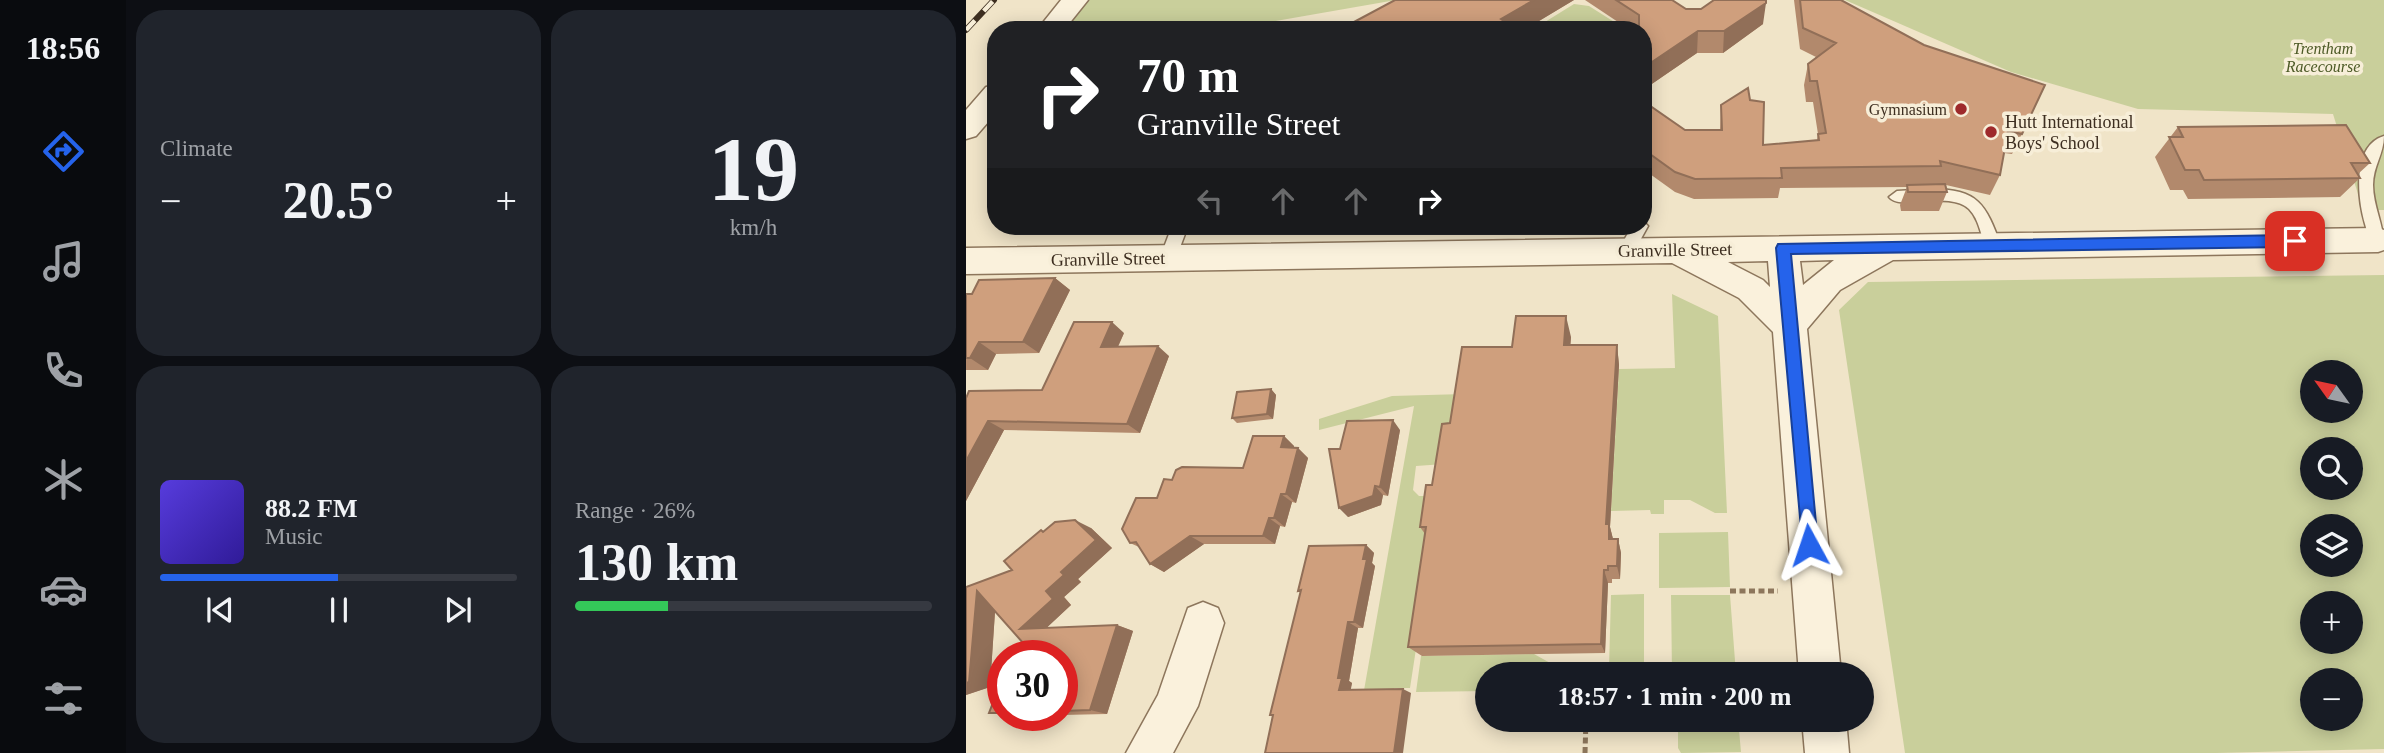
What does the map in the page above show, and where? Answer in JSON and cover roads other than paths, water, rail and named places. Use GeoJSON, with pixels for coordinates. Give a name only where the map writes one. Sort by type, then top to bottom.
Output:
{"type":"FeatureCollection","features":[{"type":"Feature","properties":{"kind":"street"},"geometry":{"type":"LineString","coordinates":[[1058,21],[1075,0]]}},
{"type":"Feature","properties":{"kind":"street"},"geometry":{"type":"LineString","coordinates":[[966,129],[987,104]]}},
{"type":"Feature","properties":{"kind":"street","name":"Granville Street"},"geometry":{"type":"LineString","coordinates":[[966,261],[1168,258],[1530,235]]}},
{"type":"Feature","properties":{"kind":"street","name":"Granville Street"},"geometry":{"type":"LineString","coordinates":[[1651,235],[1674,250],[2381,240]]}},
{"type":"Feature","properties":{"kind":"street"},"geometry":{"type":"LineString","coordinates":[[1790,327],[1811,295],[1843,268],[1891,247]]}},
{"type":"Feature","properties":{"kind":"street"},"geometry":{"type":"LineString","coordinates":[[1783,248],[1820,662]]}},
{"type":"Feature","properties":{"kind":"street"},"geometry":{"type":"LineString","coordinates":[[1674,250],[1751,289],[1790,327]]}},
{"type":"Feature","properties":{"kind":"street"},"geometry":{"type":"LineString","coordinates":[[1149,753],[1176,706],[1203,623]]}},
{"type":"Feature","properties":{"kind":"street"},"geometry":{"type":"LineString","coordinates":[[1825,732],[1827,753]]}},
{"type":"Feature","properties":{"kind":"lane"},"geometry":{"type":"LineString","coordinates":[[2381,240],[2363,183],[2373,152],[2384,141]]}},
{"type":"Feature","properties":{"kind":"lane"},"geometry":{"type":"LineString","coordinates":[[1897,197],[1945,195],[1965,200],[1980,211],[1993,246]]}},
{"type":"Feature","properties":{"kind":"lane"},"geometry":{"type":"LineString","coordinates":[[1168,258],[1177,235]]}},
{"type":"Feature","properties":{"kind":"railway"},"geometry":{"type":"LineString","coordinates":[[966,30],[994,0]]}},
{"type":"Feature","properties":{"kind":"place","name":"Gymnasium"},"geometry":{"type":"Point","coordinates":[1961,109]}},
{"type":"Feature","properties":{"kind":"place","name":"Hutt International Boys' School"},"geometry":{"type":"Point","coordinates":[1991,132]}},
{"type":"Feature","properties":{"kind":"park label","name":"Trentham Racecourse"},"geometry":{"type":"Point","coordinates":[2323,57]}}]}
